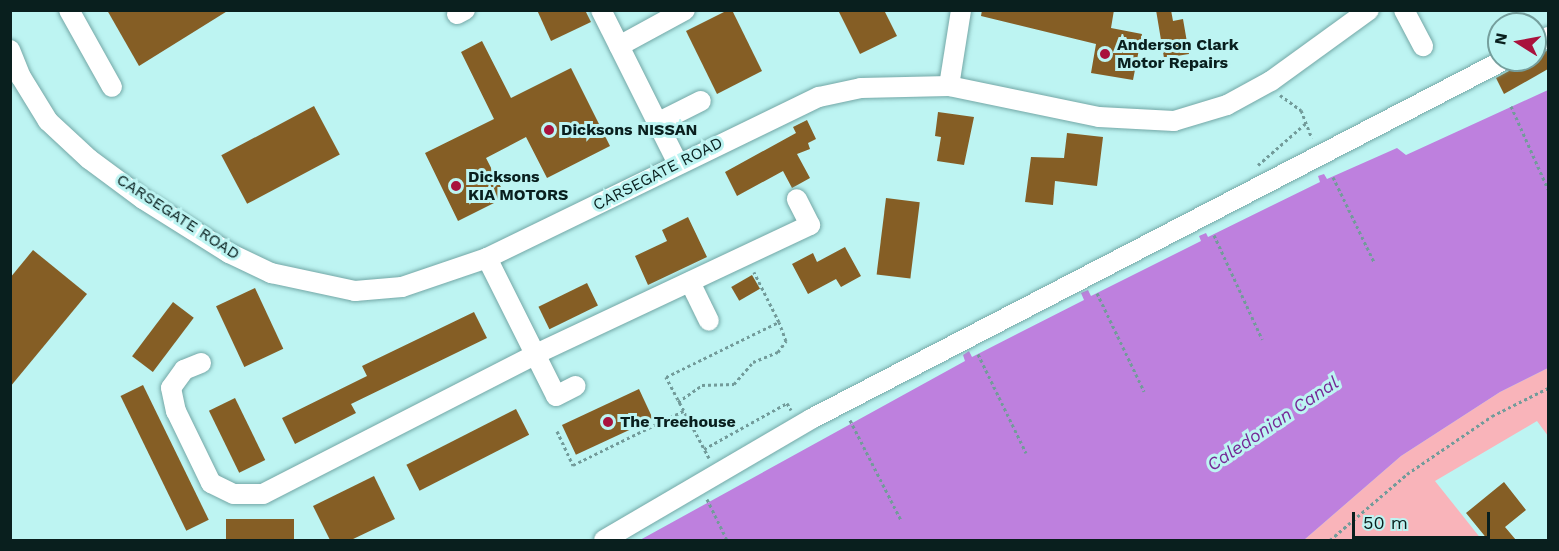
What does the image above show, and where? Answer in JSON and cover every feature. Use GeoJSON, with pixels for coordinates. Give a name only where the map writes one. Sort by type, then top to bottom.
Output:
{"type":"FeatureCollection","features":[{"type":"Feature","properties":{"kind":"street"},"geometry":{"type":"LineString","coordinates":[[69,10],[112,87]]}},
{"type":"Feature","properties":{"kind":"street"},"geometry":{"type":"LineString","coordinates":[[602,10],[678,164]]}},
{"type":"Feature","properties":{"kind":"street"},"geometry":{"type":"LineString","coordinates":[[619,46],[685,10]]}},
{"type":"Feature","properties":{"kind":"street"},"geometry":{"type":"LineString","coordinates":[[949,86],[961,10]]}},
{"type":"Feature","properties":{"kind":"street","name":"CARSEGATE ROAD"},"geometry":{"type":"LineString","coordinates":[[10,50],[16,80],[48,121],[89,159],[220,247],[271,273],[356,291],[411,285],[487,258],[819,97],[861,88],[949,86],[1099,117],[1174,121],[1227,105],[1271,81],[1369,10]]}},
{"type":"Feature","properties":{"kind":"street"},"geometry":{"type":"LineString","coordinates":[[1404,10],[1423,46]]}},
{"type":"Feature","properties":{"kind":"street"},"geometry":{"type":"LineString","coordinates":[[604,540],[811,419],[1487,69]]}},
{"type":"Feature","properties":{"kind":"street"},"geometry":{"type":"LineString","coordinates":[[657,123],[701,101]]}},
{"type":"Feature","properties":{"kind":"street"},"geometry":{"type":"LineString","coordinates":[[201,363],[184,370],[171,388],[176,411],[211,483],[234,494],[264,494],[536,354],[810,225],[797,199]]}},
{"type":"Feature","properties":{"kind":"street"},"geometry":{"type":"LineString","coordinates":[[487,258],[556,396],[576,386]]}},
{"type":"Feature","properties":{"kind":"street"},"geometry":{"type":"LineString","coordinates":[[690,282],[709,321]]}},
{"type":"Feature","properties":{"kind":"path"},"geometry":{"type":"LineString","coordinates":[[1271,81],[1283,100],[1300,110],[1308,128]]}},
{"type":"Feature","properties":{"kind":"path"},"geometry":{"type":"LineString","coordinates":[[1511,106],[1548,189]]}},
{"type":"Feature","properties":{"kind":"path"},"geometry":{"type":"LineString","coordinates":[[1333,177],[1374,262]]}},
{"type":"Feature","properties":{"kind":"path"},"geometry":{"type":"LineString","coordinates":[[1214,235],[1262,339]]}},
{"type":"Feature","properties":{"kind":"path"},"geometry":{"type":"LineString","coordinates":[[678,402],[702,385],[734,384],[753,362],[778,352],[786,341],[746,255]]}},
{"type":"Feature","properties":{"kind":"path"},"geometry":{"type":"LineString","coordinates":[[1097,293],[1144,391]]}},
{"type":"Feature","properties":{"kind":"path"},"geometry":{"type":"LineString","coordinates":[[706,452],[666,377],[778,322]]}},
{"type":"Feature","properties":{"kind":"path"},"geometry":{"type":"LineString","coordinates":[[978,354],[1026,453]]}},
{"type":"Feature","properties":{"kind":"path"},"geometry":{"type":"LineString","coordinates":[[1330,540],[1407,474],[1492,416],[1548,388]]}},
{"type":"Feature","properties":{"kind":"path"},"geometry":{"type":"LineString","coordinates":[[557,430],[573,465],[683,411]]}},
{"type":"Feature","properties":{"kind":"path"},"geometry":{"type":"LineString","coordinates":[[849,418],[902,520]]}},
{"type":"Feature","properties":{"kind":"path"},"geometry":{"type":"LineString","coordinates":[[706,497],[728,540]]}},
{"type":"Feature","properties":{"kind":"shaded area"},"geometry":{"type":"Polygon","coordinates":[[[1548,368],[1548,436],[1537,421],[1435,481],[1482,540],[1304,540],[1401,456],[1500,392],[1548,368]]]}},
{"type":"Feature","properties":{"kind":"water","name":"Caledonian Canal"},"geometry":{"type":"Polygon","coordinates":[[[1548,90],[1548,368],[1500,392],[1401,456],[1304,540],[640,540],[965,361],[963,355],[969,351],[972,357],[1084,300],[1081,293],[1088,290],[1091,296],[1201,241],[1199,236],[1206,233],[1208,237],[1320,182],[1318,176],[1324,174],[1327,179],[1397,148],[1406,155],[1548,90]]]}},
{"type":"Feature","properties":{"kind":"building"},"geometry":{"type":"Polygon","coordinates":[[[107,10],[229,10],[139,66],[107,10]]]}},
{"type":"Feature","properties":{"kind":"building"},"geometry":{"type":"Polygon","coordinates":[[[537,10],[585,10],[591,22],[551,41],[537,10]]]}},
{"type":"Feature","properties":{"kind":"building"},"geometry":{"type":"Polygon","coordinates":[[[732,10],[762,71],[717,94],[686,31],[732,10]]]}},
{"type":"Feature","properties":{"kind":"building"},"geometry":{"type":"Polygon","coordinates":[[[838,10],[884,10],[897,36],[860,54],[838,10]]]}},
{"type":"Feature","properties":{"kind":"building"},"geometry":{"type":"Polygon","coordinates":[[[982,10],[1114,10],[1111,28],[1142,34],[1133,80],[1091,73],[1096,44],[981,16],[982,10]]]}},
{"type":"Feature","properties":{"kind":"building"},"geometry":{"type":"Polygon","coordinates":[[[1156,10],[1171,10],[1173,21],[1183,19],[1189,54],[1164,58],[1156,10]]]}},
{"type":"Feature","properties":{"kind":"building"},"geometry":{"type":"Polygon","coordinates":[[[482,41],[511,98],[571,68],[610,146],[547,178],[526,137],[486,158],[506,197],[458,221],[425,153],[494,119],[461,52],[482,41]]]}},
{"type":"Feature","properties":{"kind":"building"},"geometry":{"type":"Polygon","coordinates":[[[1507,72],[1543,72],[1504,94],[1496,78],[1507,72]]]}},
{"type":"Feature","properties":{"kind":"building"},"geometry":{"type":"Polygon","coordinates":[[[314,106],[340,155],[247,204],[221,155],[314,106]]]}},
{"type":"Feature","properties":{"kind":"building"},"geometry":{"type":"Polygon","coordinates":[[[938,112],[974,117],[964,165],[937,161],[941,137],[935,136],[938,112]]]}},
{"type":"Feature","properties":{"kind":"building"},"geometry":{"type":"Polygon","coordinates":[[[807,120],[816,139],[808,143],[810,149],[797,154],[810,178],[792,188],[783,171],[737,196],[725,172],[796,133],[793,127],[807,120]]]}},
{"type":"Feature","properties":{"kind":"building"},"geometry":{"type":"Polygon","coordinates":[[[1067,133],[1103,137],[1097,186],[1055,181],[1053,205],[1025,202],[1031,157],[1064,158],[1067,133]]]}},
{"type":"Feature","properties":{"kind":"building"},"geometry":{"type":"Polygon","coordinates":[[[886,198],[920,202],[910,279],[877,274],[886,198]]]}},
{"type":"Feature","properties":{"kind":"building"},"geometry":{"type":"Polygon","coordinates":[[[688,217],[707,257],[648,285],[635,256],[667,241],[662,230],[688,217]]]}},
{"type":"Feature","properties":{"kind":"building"},"geometry":{"type":"Polygon","coordinates":[[[845,247],[861,276],[841,287],[836,279],[808,294],[792,264],[813,253],[817,262],[845,247]]]}},
{"type":"Feature","properties":{"kind":"building"},"geometry":{"type":"Polygon","coordinates":[[[33,250],[87,294],[10,387],[10,278],[33,250]]]}},
{"type":"Feature","properties":{"kind":"building"},"geometry":{"type":"Polygon","coordinates":[[[752,275],[760,289],[739,301],[731,287],[752,275]]]}},
{"type":"Feature","properties":{"kind":"building"},"geometry":{"type":"Polygon","coordinates":[[[587,283],[598,305],[549,329],[538,307],[587,283]]]}},
{"type":"Feature","properties":{"kind":"building"},"geometry":{"type":"Polygon","coordinates":[[[255,288],[283,349],[244,367],[216,306],[255,288]]]}},
{"type":"Feature","properties":{"kind":"building"},"geometry":{"type":"Polygon","coordinates":[[[173,302],[194,318],[153,372],[132,356],[173,302]]]}},
{"type":"Feature","properties":{"kind":"building"},"geometry":{"type":"Polygon","coordinates":[[[474,312],[487,338],[351,404],[356,413],[295,444],[282,418],[367,376],[362,366],[474,312]]]}},
{"type":"Feature","properties":{"kind":"building"},"geometry":{"type":"Polygon","coordinates":[[[143,385],[209,520],[186,531],[121,396],[143,385]]]}},
{"type":"Feature","properties":{"kind":"building","name":"The Treehouse"},"geometry":{"type":"Polygon","coordinates":[[[639,389],[653,419],[576,455],[562,425],[639,389]]]}},
{"type":"Feature","properties":{"kind":"building"},"geometry":{"type":"Polygon","coordinates":[[[235,398],[265,460],[239,473],[209,411],[235,398]]]}},
{"type":"Feature","properties":{"kind":"building"},"geometry":{"type":"Polygon","coordinates":[[[516,409],[529,435],[420,491],[406,465],[516,409]]]}},
{"type":"Feature","properties":{"kind":"building"},"geometry":{"type":"Polygon","coordinates":[[[374,476],[395,519],[351,540],[330,540],[313,506],[374,476]]]}},
{"type":"Feature","properties":{"kind":"building"},"geometry":{"type":"Polygon","coordinates":[[[1504,482],[1526,510],[1505,527],[1516,540],[1488,540],[1466,513],[1504,482]]]}},
{"type":"Feature","properties":{"kind":"building"},"geometry":{"type":"Polygon","coordinates":[[[226,519],[294,519],[294,540],[226,540],[226,519]]]}},
{"type":"Feature","properties":{"kind":"place","name":"Anderson Clark Motor Repairs"},"geometry":{"type":"Point","coordinates":[1105,54]}},
{"type":"Feature","properties":{"kind":"place","name":"Dicksons NISSAN"},"geometry":{"type":"Point","coordinates":[549,130]}},
{"type":"Feature","properties":{"kind":"place","name":"Dicksons KIA MOTORS"},"geometry":{"type":"Point","coordinates":[456,186]}},
{"type":"Feature","properties":{"kind":"place","name":"The Treehouse"},"geometry":{"type":"Point","coordinates":[608,422]}}]}
